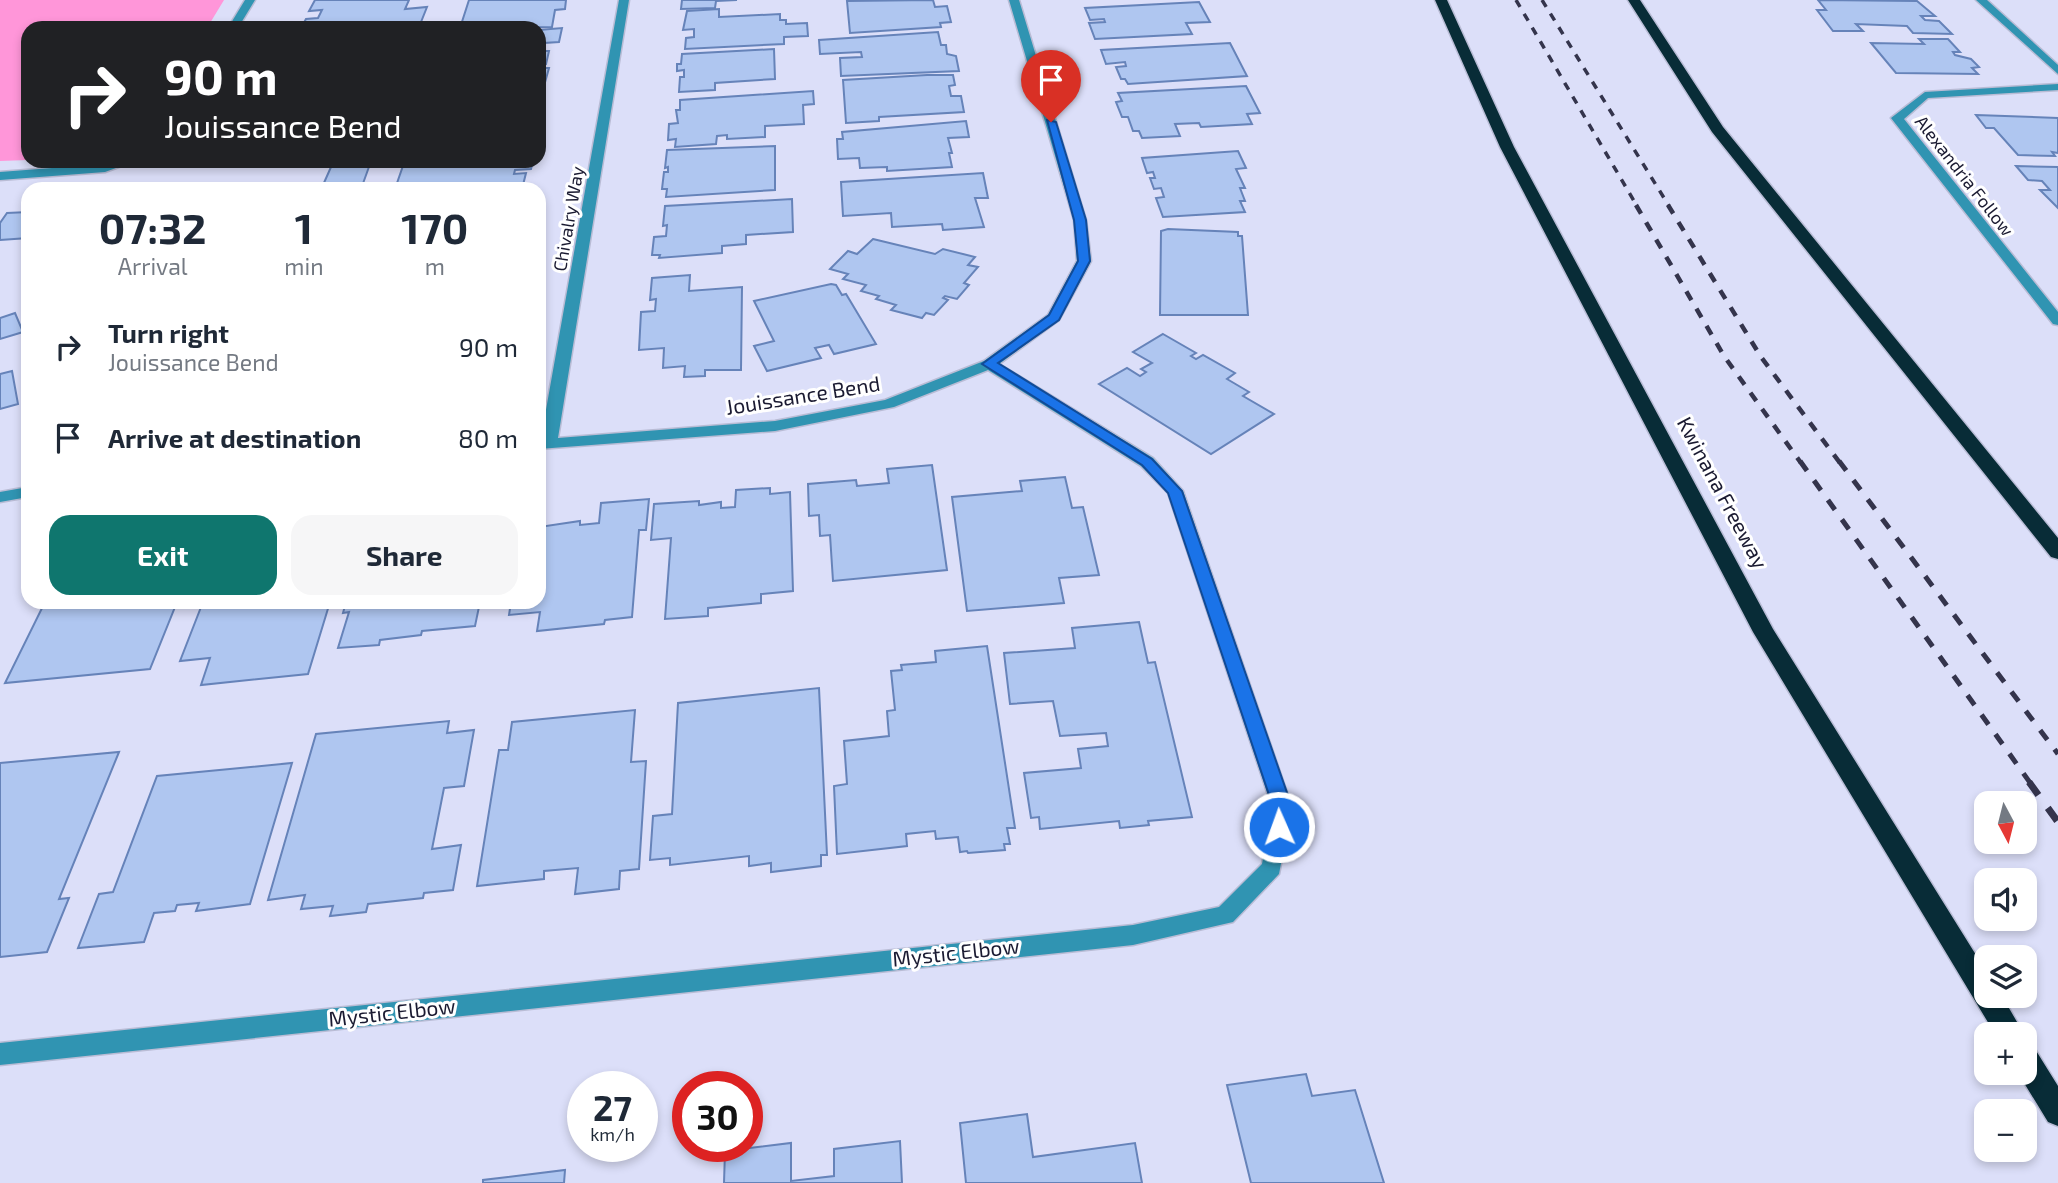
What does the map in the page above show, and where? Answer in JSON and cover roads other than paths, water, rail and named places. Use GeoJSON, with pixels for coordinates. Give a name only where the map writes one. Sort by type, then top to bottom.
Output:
{"type":"FeatureCollection","features":[{"type":"Feature","properties":{"kind":"highway","name":"Kwinana Freeway"},"geometry":{"type":"LineString","coordinates":[[1441,0],[1507,147],[1764,632],[1974,974]]}},
{"type":"Feature","properties":{"kind":"highway"},"geometry":{"type":"LineString","coordinates":[[1633,0],[1717,129],[2058,552]]}},
{"type":"Feature","properties":{"kind":"highway"},"geometry":{"type":"LineString","coordinates":[[2037,1078],[2058,1112]]}},
{"type":"Feature","properties":{"kind":"street"},"geometry":{"type":"LineString","coordinates":[[237,21],[250,0]]}},
{"type":"Feature","properties":{"kind":"street","name":"Chivalry Way"},"geometry":{"type":"LineString","coordinates":[[546,432],[624,0]]}},
{"type":"Feature","properties":{"kind":"street","name":"Jouissance Bend"},"geometry":{"type":"LineString","coordinates":[[546,443],[775,426],[889,404],[989,364],[1054,317],[1084,261],[1080,220],[1014,0]]}},
{"type":"Feature","properties":{"kind":"street"},"geometry":{"type":"LineString","coordinates":[[1981,0],[2058,71]]}},
{"type":"Feature","properties":{"kind":"street","name":"Alexandria Follow"},"geometry":{"type":"LineString","coordinates":[[2058,87],[1925,95],[1897,118],[2058,321]]}},
{"type":"Feature","properties":{"kind":"street"},"geometry":{"type":"LineString","coordinates":[[0,176],[105,168]]}},
{"type":"Feature","properties":{"kind":"street","name":"Mystic Elbow"},"geometry":{"type":"LineString","coordinates":[[0,1054],[1133,935],[1225,915],[1272,868],[1282,807],[1175,491],[1147,462],[989,364]]}},
{"type":"Feature","properties":{"kind":"street"},"geometry":{"type":"LineString","coordinates":[[0,497],[21,493]]}},
{"type":"Feature","properties":{"kind":"railway"},"geometry":{"type":"LineString","coordinates":[[1516,0],[1637,206]]}},
{"type":"Feature","properties":{"kind":"railway"},"geometry":{"type":"LineString","coordinates":[[1542,0],[1669,206]]}},
{"type":"Feature","properties":{"kind":"railway"},"geometry":{"type":"LineString","coordinates":[[1636,205],[1724,356],[1801,463]]}},
{"type":"Feature","properties":{"kind":"railway"},"geometry":{"type":"LineString","coordinates":[[1668,205],[1761,357],[1840,463]]}},
{"type":"Feature","properties":{"kind":"railway"},"geometry":{"type":"LineString","coordinates":[[1800,461],[2031,784]]}},
{"type":"Feature","properties":{"kind":"railway"},"geometry":{"type":"LineString","coordinates":[[1839,461],[2058,754]]}},
{"type":"Feature","properties":{"kind":"railway"},"geometry":{"type":"LineString","coordinates":[[2029,782],[2058,822]]}}]}
